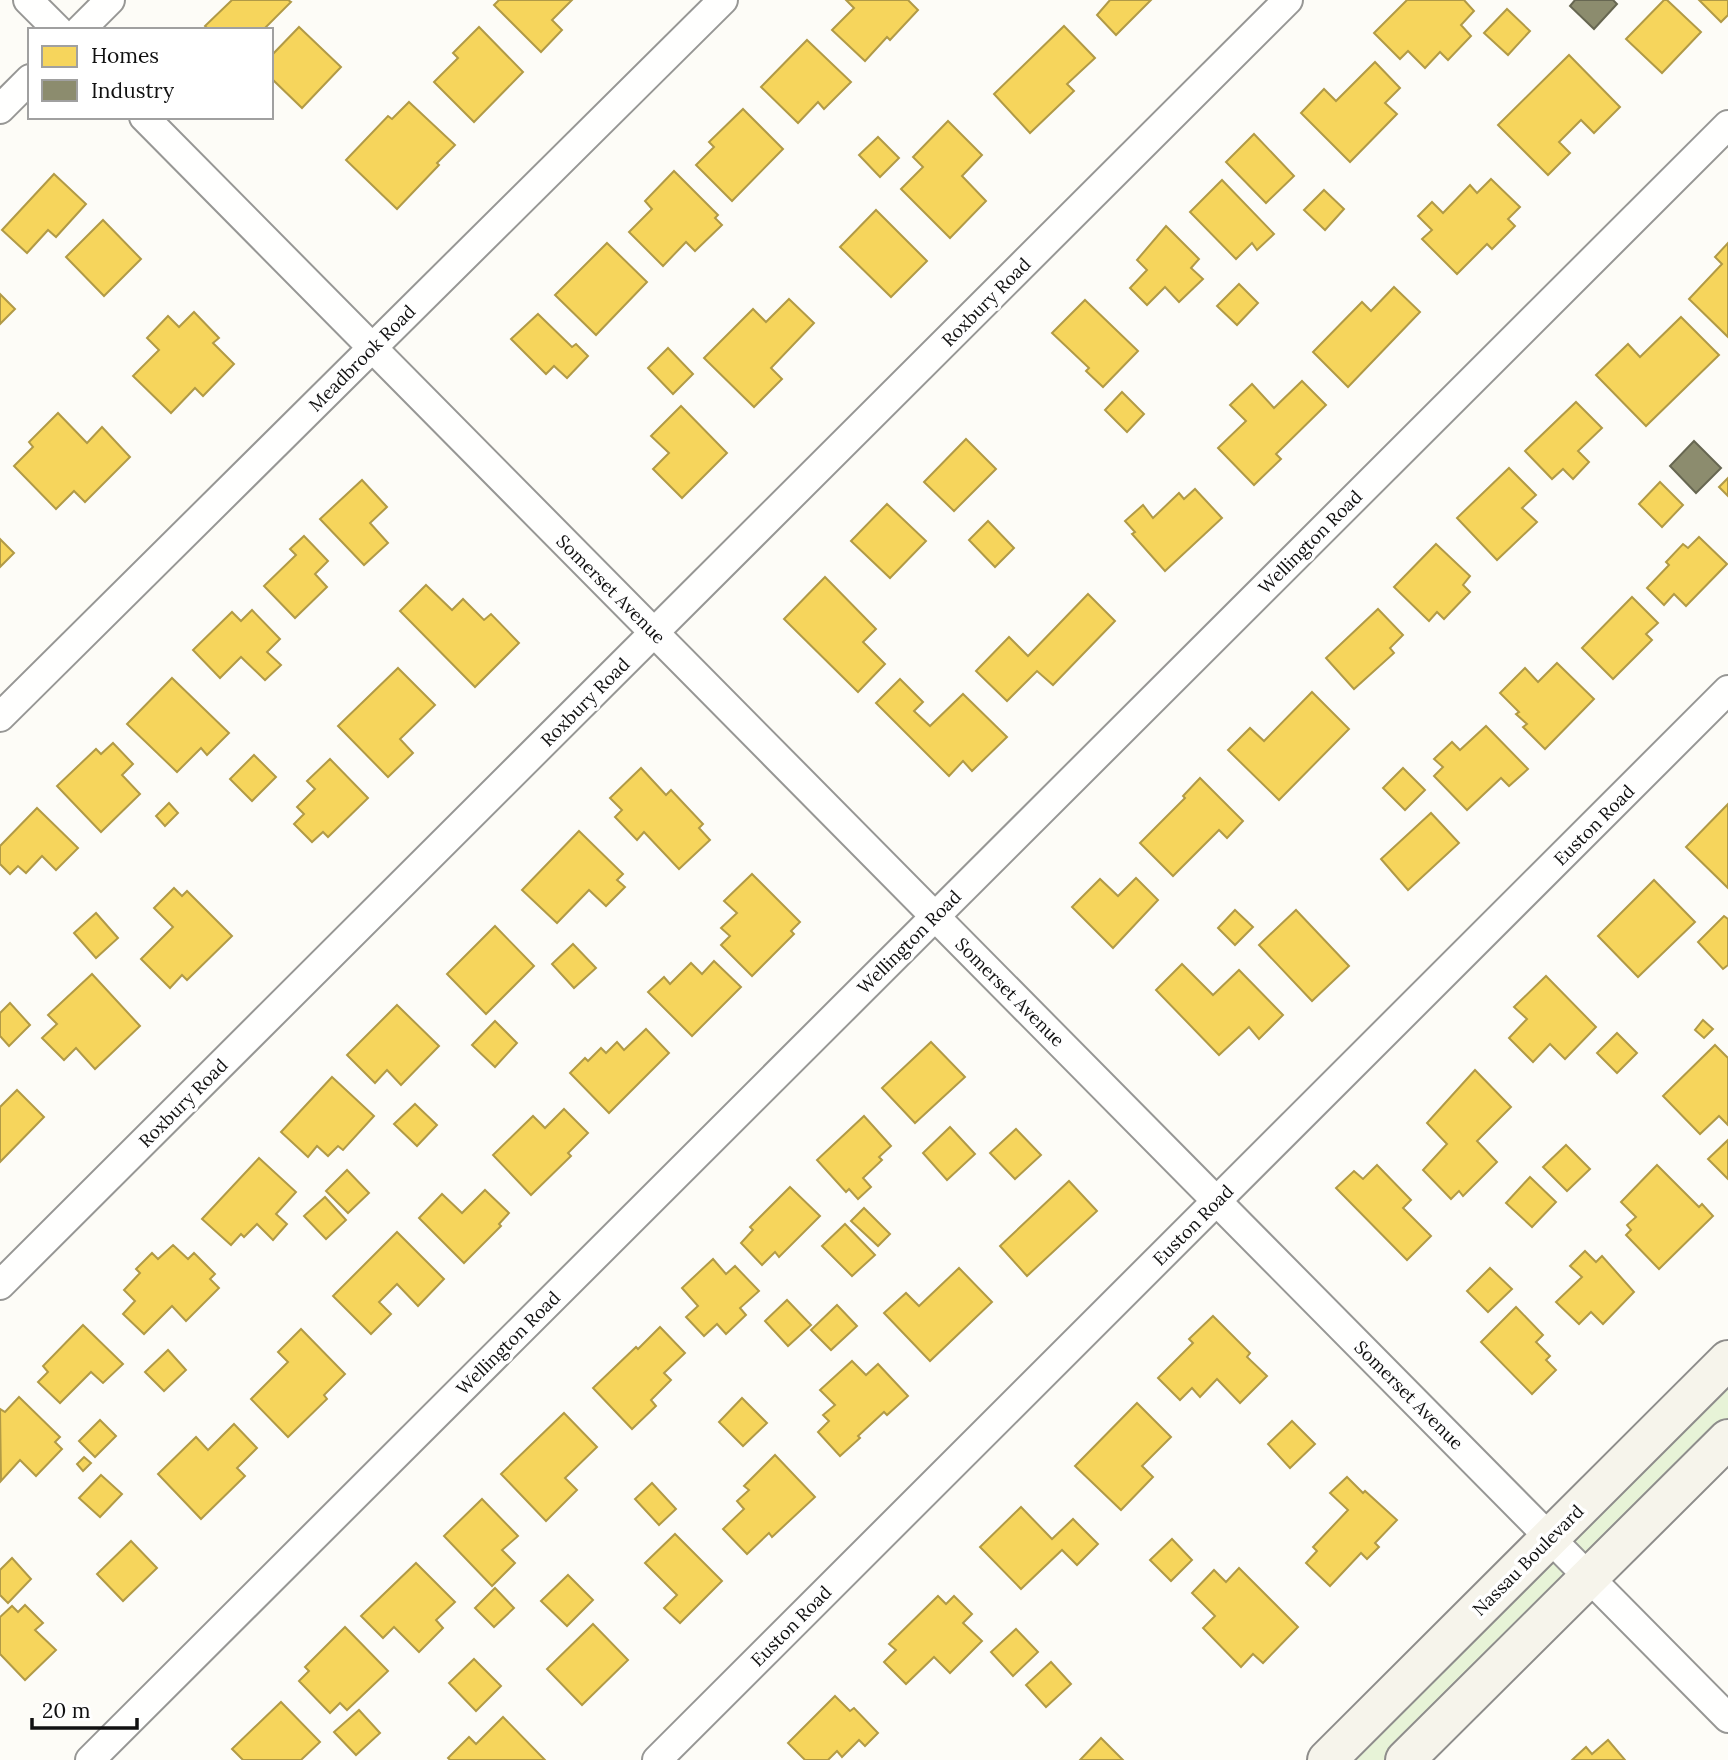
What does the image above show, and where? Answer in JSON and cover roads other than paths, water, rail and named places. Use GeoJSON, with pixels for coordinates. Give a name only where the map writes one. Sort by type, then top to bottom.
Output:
{"type":"FeatureCollection","features":[{"type":"Feature","properties":{"kind":"main road","name":"Nassau Boulevard"},"geometry":{"type":"LineString","coordinates":[[1327,1760],[1728,1360]]}},
{"type":"Feature","properties":{"kind":"main road"},"geometry":{"type":"LineString","coordinates":[[1405,1760],[1728,1439]]}},
{"type":"Feature","properties":{"kind":"street"},"geometry":{"type":"LineString","coordinates":[[28,0],[56,28]]}},
{"type":"Feature","properties":{"kind":"street"},"geometry":{"type":"LineString","coordinates":[[82,28],[110,0]]}},
{"type":"Feature","properties":{"kind":"street","name":"Meadbrook Road"},"geometry":{"type":"LineString","coordinates":[[0,716],[723,0]]}},
{"type":"Feature","properties":{"kind":"street","name":"Roxbury Road"},"geometry":{"type":"LineString","coordinates":[[0,1285],[1288,0]]}},
{"type":"Feature","properties":{"kind":"street"},"geometry":{"type":"LineString","coordinates":[[0,109],[28,81]]}},
{"type":"Feature","properties":{"kind":"street","name":"Somerset Avenue"},"geometry":{"type":"LineString","coordinates":[[146,119],[1728,1718]]}},
{"type":"Feature","properties":{"kind":"street","name":"Wellington Road"},"geometry":{"type":"LineString","coordinates":[[90,1760],[1728,125]]}},
{"type":"Feature","properties":{"kind":"street","name":"Euston Road"},"geometry":{"type":"LineString","coordinates":[[657,1760],[1728,690]]}}]}
